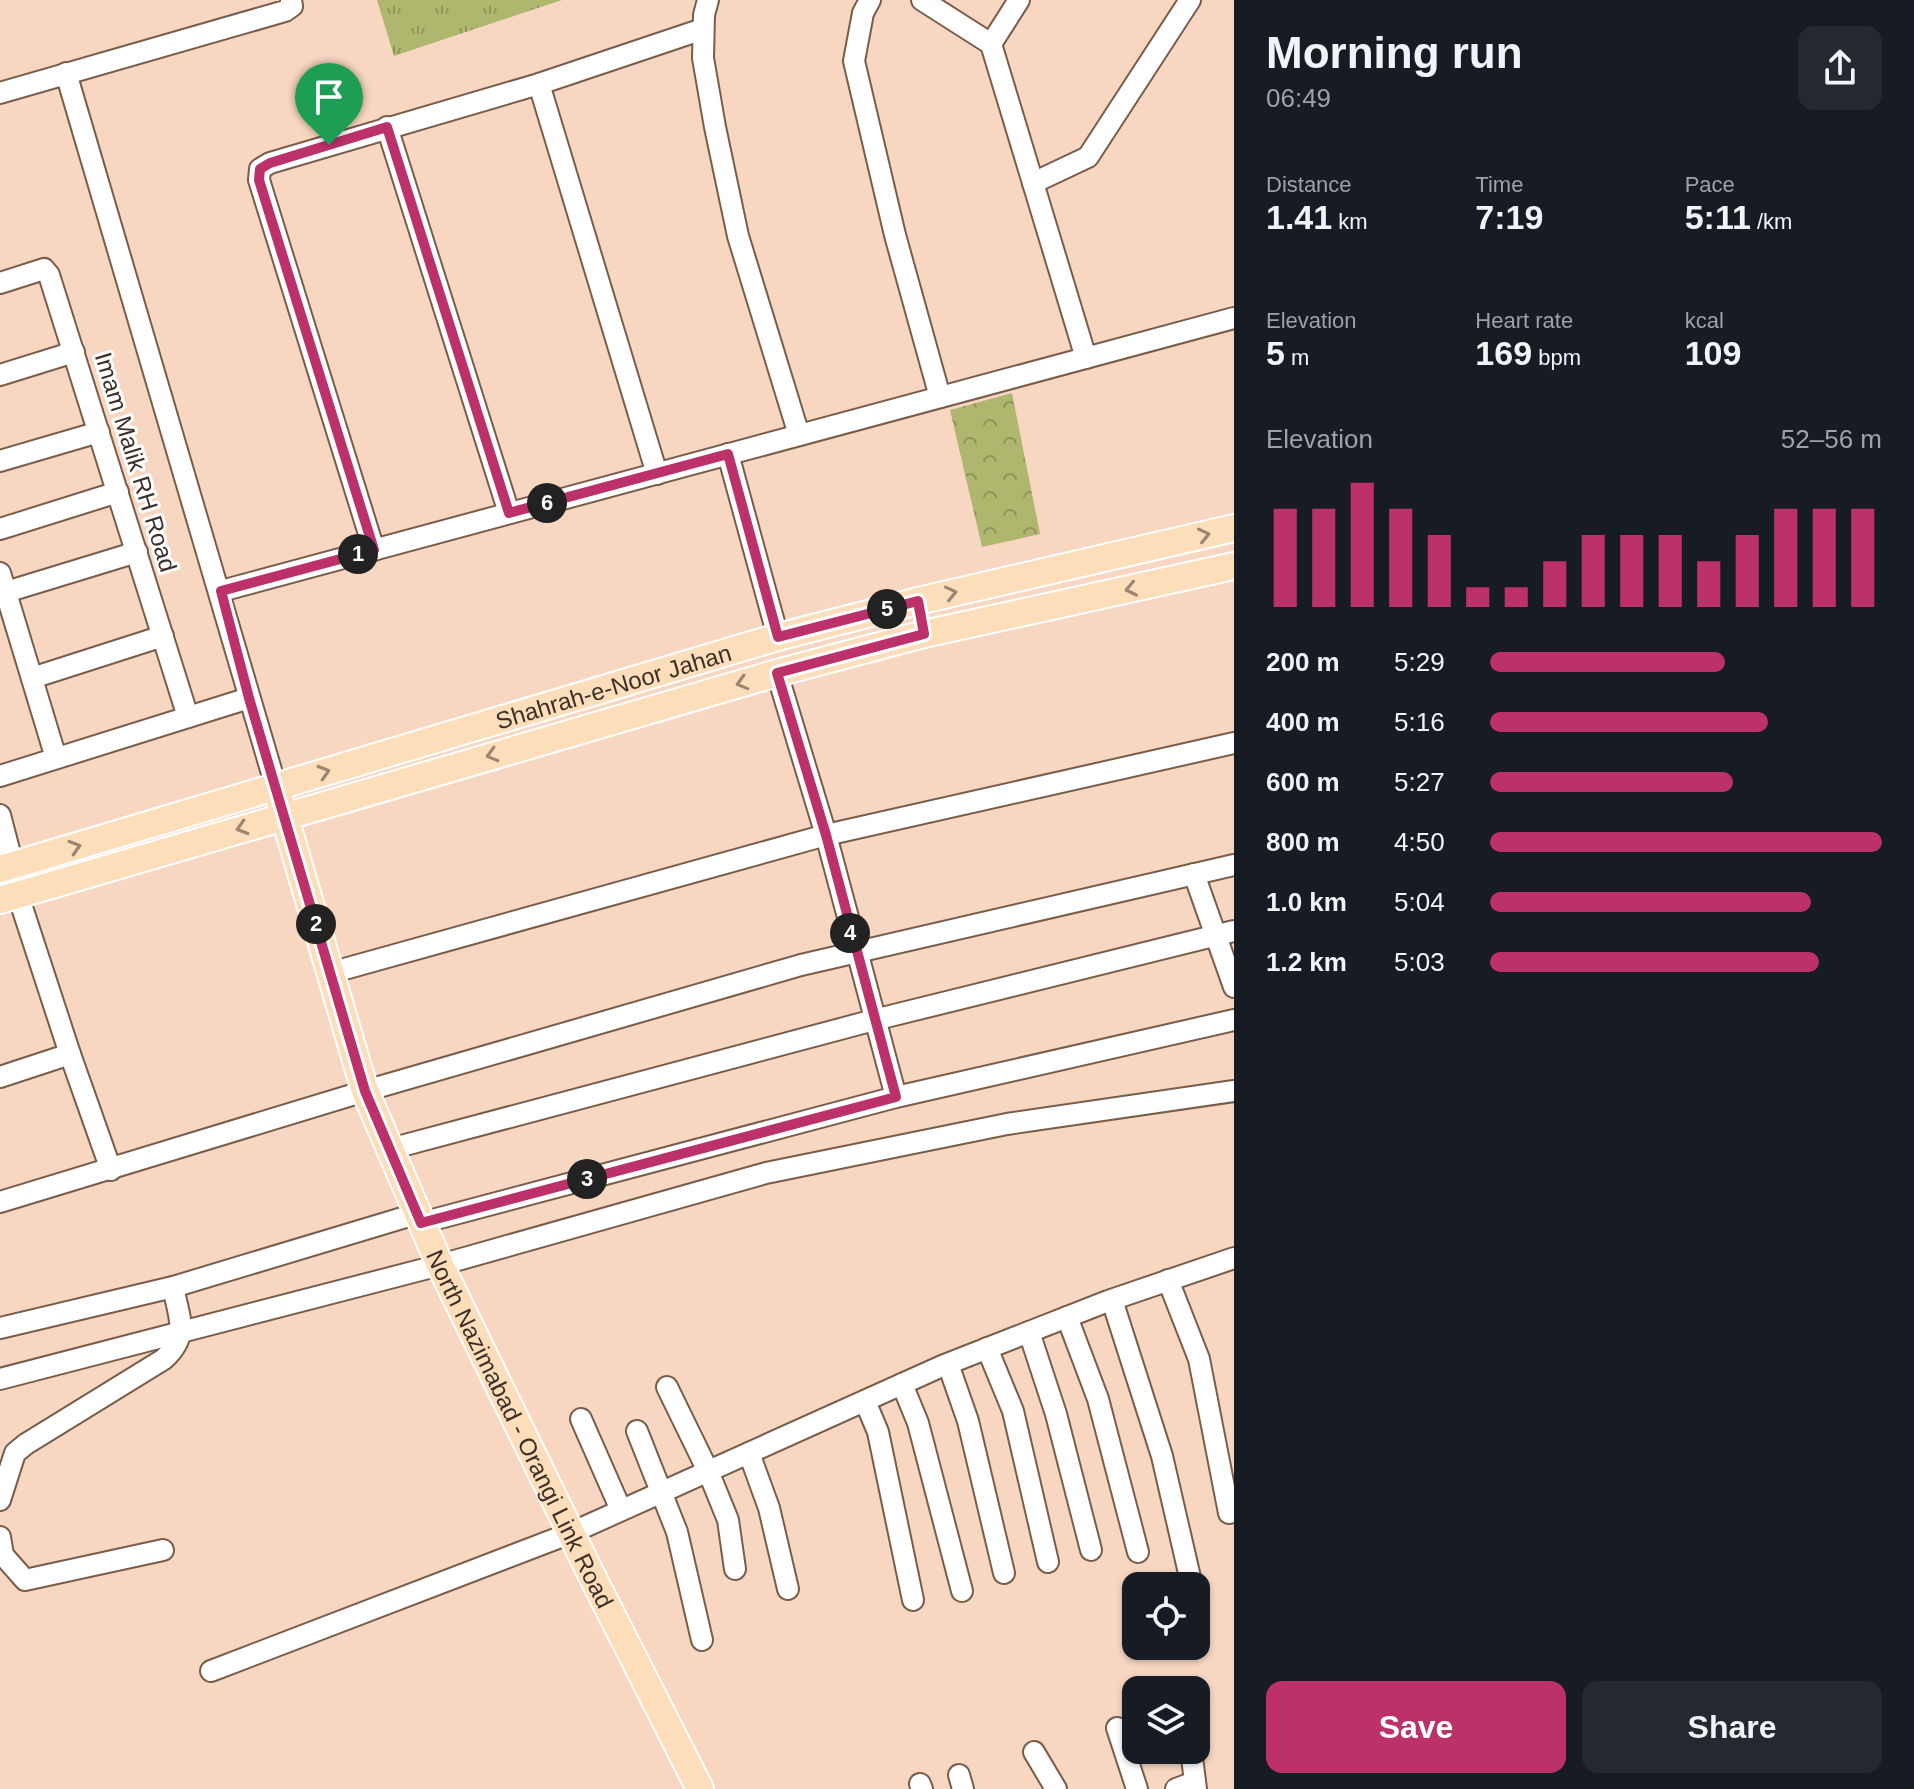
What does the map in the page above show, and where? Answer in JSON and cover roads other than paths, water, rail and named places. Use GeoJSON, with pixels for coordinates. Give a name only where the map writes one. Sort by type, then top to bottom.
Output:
{"type":"FeatureCollection","features":[{"type":"Feature","properties":{"kind":"main road","name":"Shahrah-e-Noor Jahan"},"geometry":{"type":"LineString","coordinates":[[6,867],[778,637],[918,601],[1234,528]]}},
{"type":"Feature","properties":{"kind":"main road","name":"Shahrah-e-Noor Jahan"},"geometry":{"type":"LineString","coordinates":[[9,897],[777,673],[924,634],[1234,566]]}},
{"type":"Feature","properties":{"kind":"main road"},"geometry":{"type":"LineString","coordinates":[[918,601],[924,634]]}},
{"type":"Feature","properties":{"kind":"main road","name":"North Nazimabad - Orangi Link Road"},"geometry":{"type":"LineString","coordinates":[[276,787],[365,1091],[440,1265],[700,1789]]}},
{"type":"Feature","properties":{"kind":"street"},"geometry":{"type":"LineString","coordinates":[[0,93],[285,11],[292,6],[291,0]]}},
{"type":"Feature","properties":{"kind":"street"},"geometry":{"type":"LineString","coordinates":[[708,0],[704,15],[703,58],[738,236],[799,435]]}},
{"type":"Feature","properties":{"kind":"street"},"geometry":{"type":"LineString","coordinates":[[870,0],[863,13],[854,61],[895,235],[940,397]]}},
{"type":"Feature","properties":{"kind":"street"},"geometry":{"type":"LineString","coordinates":[[922,0],[991,44],[1086,358]]}},
{"type":"Feature","properties":{"kind":"street"},"geometry":{"type":"LineString","coordinates":[[991,44],[1019,0]]}},
{"type":"Feature","properties":{"kind":"street"},"geometry":{"type":"LineString","coordinates":[[1033,183],[1088,157],[1190,0]]}},
{"type":"Feature","properties":{"kind":"street"},"geometry":{"type":"LineString","coordinates":[[374,550],[259,180],[260,169],[270,163],[387,127],[539,84],[703,29]]}},
{"type":"Feature","properties":{"kind":"street"},"geometry":{"type":"LineString","coordinates":[[66,73],[221,591],[276,787]]}},
{"type":"Feature","properties":{"kind":"street"},"geometry":{"type":"LineString","coordinates":[[539,84],[657,474]]}},
{"type":"Feature","properties":{"kind":"street"},"geometry":{"type":"LineString","coordinates":[[387,127],[509,513]]}},
{"type":"Feature","properties":{"kind":"street","name":"Imam Malik RH Road"},"geometry":{"type":"LineString","coordinates":[[0,283],[44,269],[49,275],[188,717]]}},
{"type":"Feature","properties":{"kind":"street"},"geometry":{"type":"LineString","coordinates":[[221,591],[1234,318]]}},
{"type":"Feature","properties":{"kind":"street"},"geometry":{"type":"LineString","coordinates":[[0,375],[74,352]]}},
{"type":"Feature","properties":{"kind":"street"},"geometry":{"type":"LineString","coordinates":[[0,461],[99,432]]}},
{"type":"Feature","properties":{"kind":"street"},"geometry":{"type":"LineString","coordinates":[[728,454],[778,637]]}},
{"type":"Feature","properties":{"kind":"street"},"geometry":{"type":"LineString","coordinates":[[0,529],[118,492]]}},
{"type":"Feature","properties":{"kind":"street"},"geometry":{"type":"LineString","coordinates":[[56,758],[3,582],[137,552]]}},
{"type":"Feature","properties":{"kind":"street"},"geometry":{"type":"LineString","coordinates":[[32,678],[163,636]]}},
{"type":"Feature","properties":{"kind":"street"},"geometry":{"type":"LineString","coordinates":[[777,673],[826,835],[896,1097]]}},
{"type":"Feature","properties":{"kind":"street"},"geometry":{"type":"LineString","coordinates":[[0,776],[249,698]]}},
{"type":"Feature","properties":{"kind":"street"},"geometry":{"type":"LineString","coordinates":[[330,973],[826,835],[1234,743]]}},
{"type":"Feature","properties":{"kind":"street"},"geometry":{"type":"LineString","coordinates":[[0,815],[6,867]]}},
{"type":"Feature","properties":{"kind":"street"},"geometry":{"type":"LineString","coordinates":[[0,1202],[365,1091],[801,965],[1234,865]]}},
{"type":"Feature","properties":{"kind":"street"},"geometry":{"type":"LineString","coordinates":[[1194,874],[1225,933],[1234,987]]}},
{"type":"Feature","properties":{"kind":"street"},"geometry":{"type":"LineString","coordinates":[[9,897],[111,1170]]}},
{"type":"Feature","properties":{"kind":"street"},"geometry":{"type":"LineString","coordinates":[[390,1149],[874,1020],[1225,933]]}},
{"type":"Feature","properties":{"kind":"street"},"geometry":{"type":"LineString","coordinates":[[0,1328],[173,1287],[420,1218],[896,1097],[1234,1020]]}},
{"type":"Feature","properties":{"kind":"street"},"geometry":{"type":"LineString","coordinates":[[0,1077],[70,1054]]}},
{"type":"Feature","properties":{"kind":"street"},"geometry":{"type":"LineString","coordinates":[[0,1379],[440,1265],[766,1173],[1007,1124],[1234,1091]]}},
{"type":"Feature","properties":{"kind":"street"},"geometry":{"type":"LineString","coordinates":[[211,1671],[571,1533],[987,1348],[1234,1258]]}},
{"type":"Feature","properties":{"kind":"street"},"geometry":{"type":"LineString","coordinates":[[1168,1280],[1199,1359],[1229,1513]]}},
{"type":"Feature","properties":{"kind":"street"},"geometry":{"type":"LineString","coordinates":[[0,1500],[15,1453],[173,1351],[182,1332],[173,1287]]}},
{"type":"Feature","properties":{"kind":"street"},"geometry":{"type":"LineString","coordinates":[[1112,1300],[1162,1456],[1189,1572]]}},
{"type":"Feature","properties":{"kind":"street"},"geometry":{"type":"LineString","coordinates":[[1067,1317],[1098,1399],[1138,1552]]}},
{"type":"Feature","properties":{"kind":"street"},"geometry":{"type":"LineString","coordinates":[[1029,1332],[1056,1414],[1091,1550]]}},
{"type":"Feature","properties":{"kind":"street"},"geometry":{"type":"LineString","coordinates":[[987,1348],[1013,1411],[1048,1562]]}},
{"type":"Feature","properties":{"kind":"street"},"geometry":{"type":"LineString","coordinates":[[948,1364],[968,1421],[1004,1573]]}},
{"type":"Feature","properties":{"kind":"street"},"geometry":{"type":"LineString","coordinates":[[902,1384],[918,1423],[962,1591]]}},
{"type":"Feature","properties":{"kind":"street"},"geometry":{"type":"LineString","coordinates":[[667,1387],[728,1520],[735,1569]]}},
{"type":"Feature","properties":{"kind":"street"},"geometry":{"type":"LineString","coordinates":[[865,1401],[878,1432],[913,1600]]}},
{"type":"Feature","properties":{"kind":"street"},"geometry":{"type":"LineString","coordinates":[[581,1419],[621,1510]]}},
{"type":"Feature","properties":{"kind":"street"},"geometry":{"type":"LineString","coordinates":[[637,1431],[677,1532],[702,1640]]}},
{"type":"Feature","properties":{"kind":"street"},"geometry":{"type":"LineString","coordinates":[[749,1453],[769,1508],[788,1589]]}},
{"type":"Feature","properties":{"kind":"street"},"geometry":{"type":"LineString","coordinates":[[0,1537],[3,1555],[25,1580],[163,1550]]}},
{"type":"Feature","properties":{"kind":"street"},"geometry":{"type":"LineString","coordinates":[[1117,1728],[1137,1789]]}},
{"type":"Feature","properties":{"kind":"street"},"geometry":{"type":"LineString","coordinates":[[1034,1752],[1056,1789]]}},
{"type":"Feature","properties":{"kind":"street"},"geometry":{"type":"LineString","coordinates":[[1189,1787],[1190,1764]]}}]}
